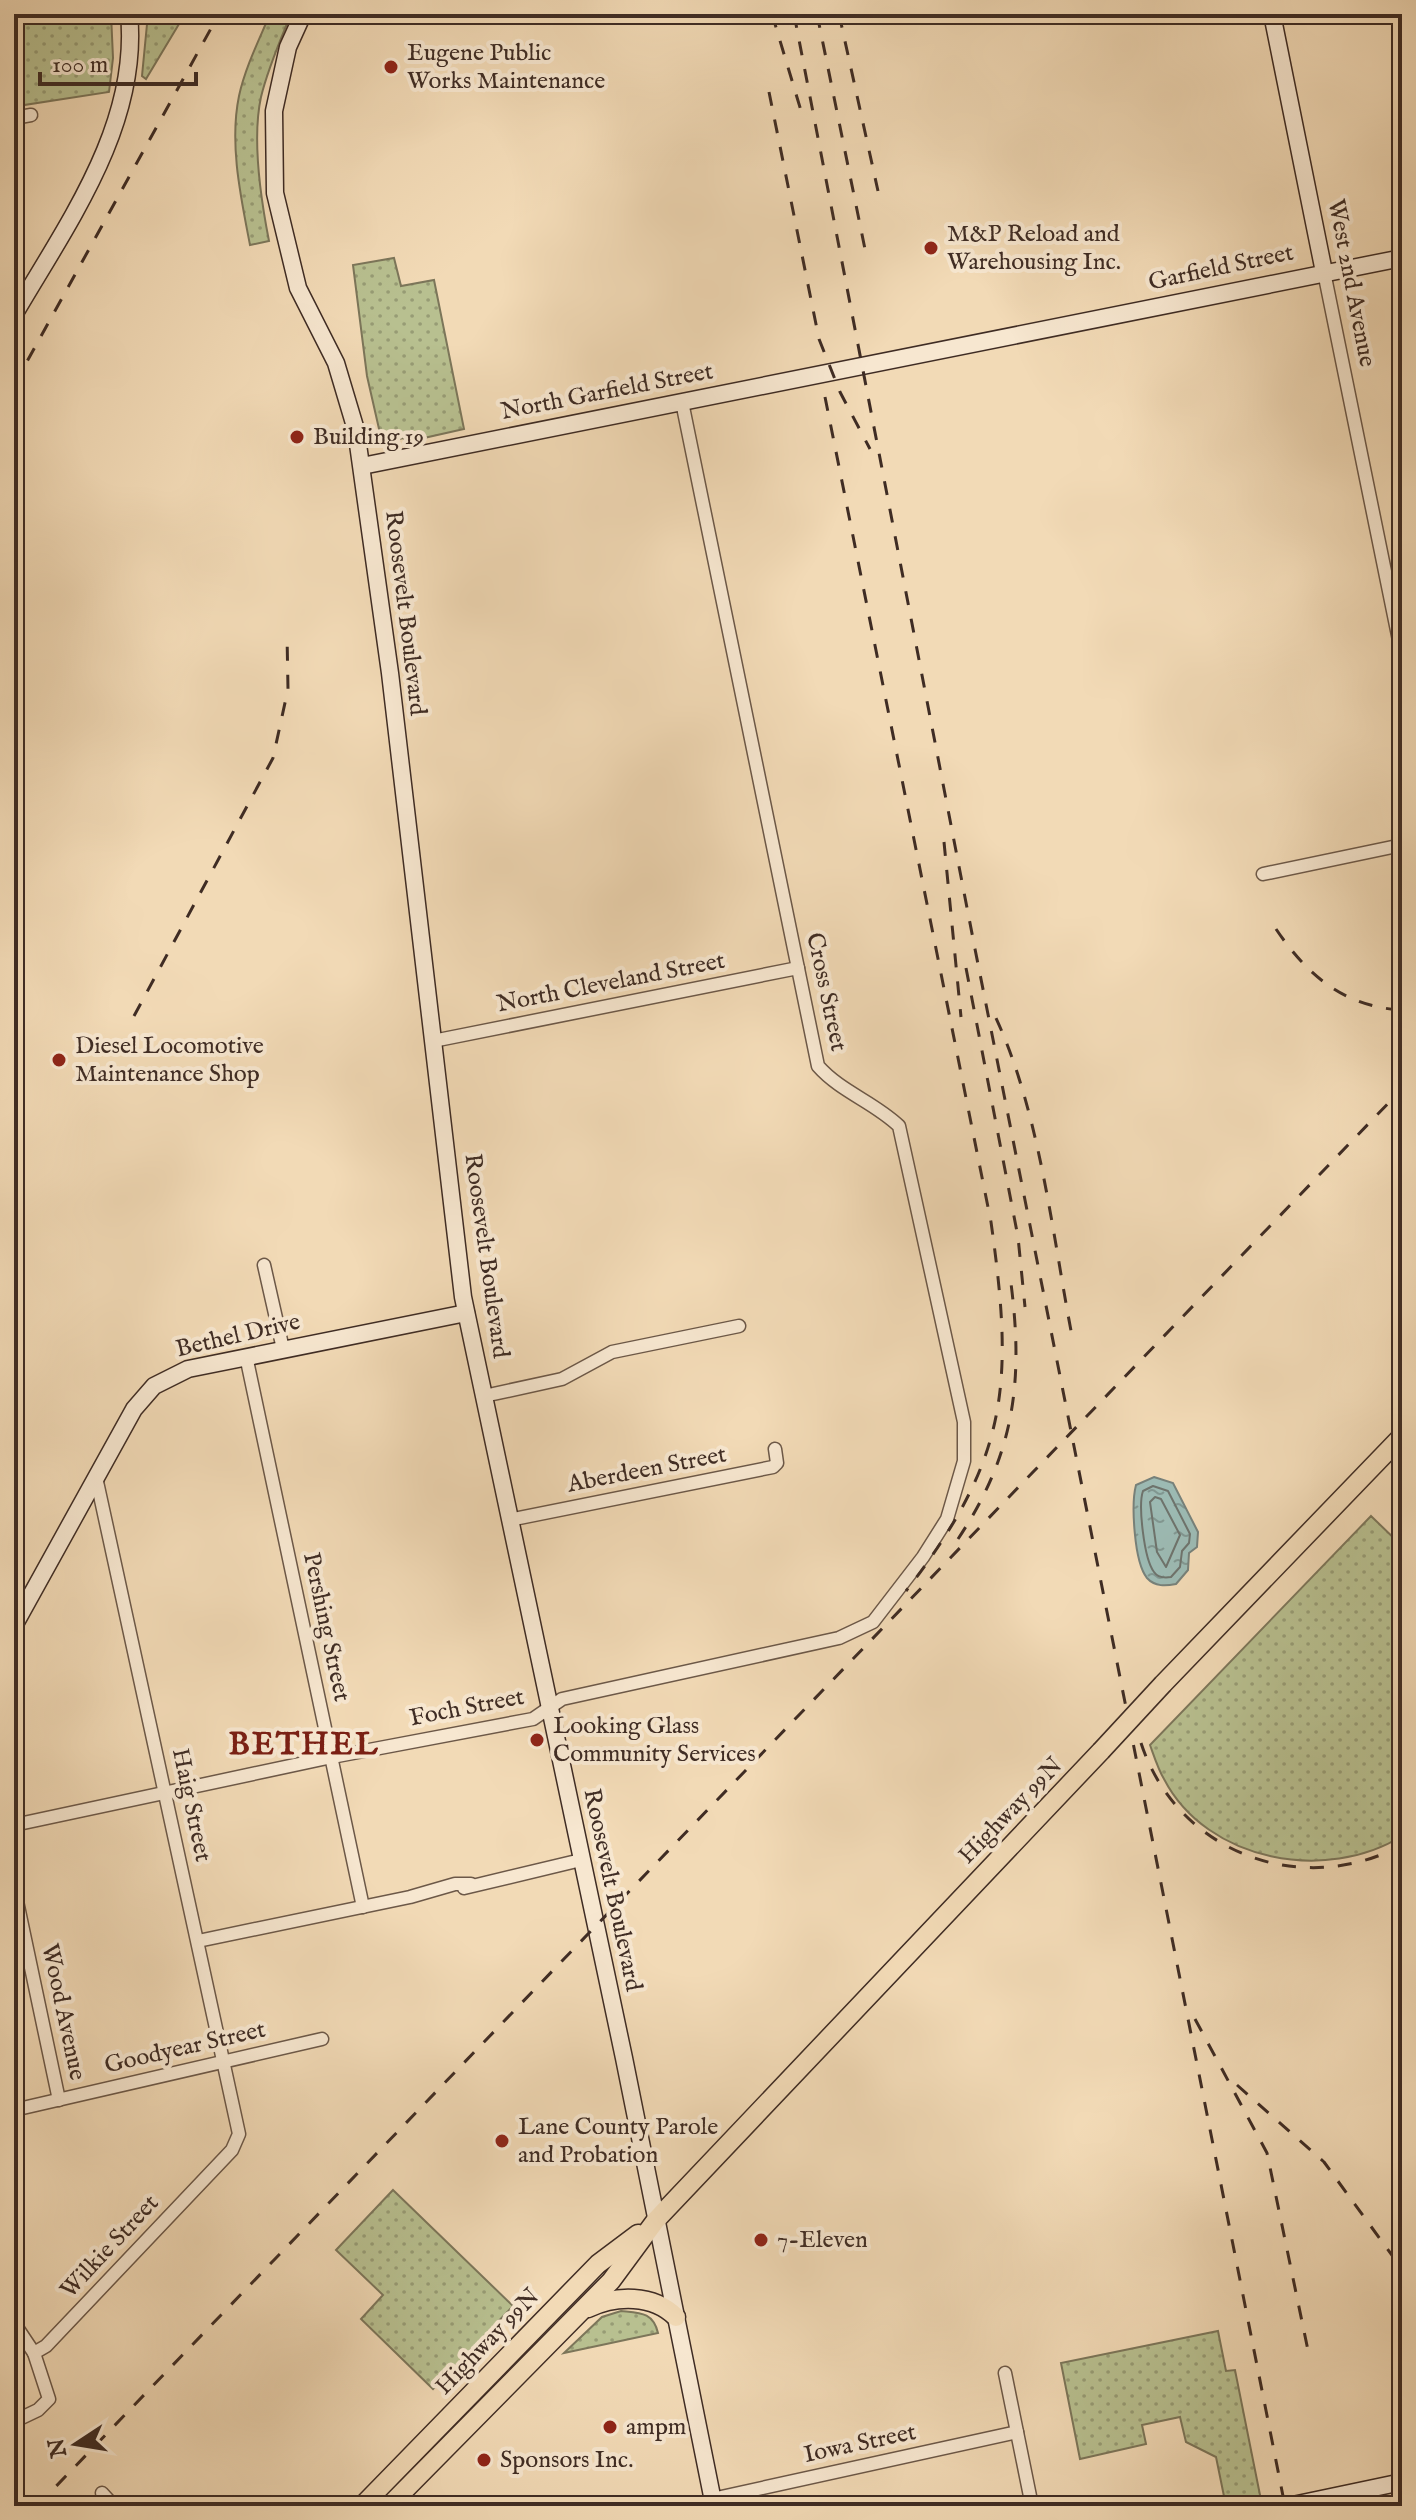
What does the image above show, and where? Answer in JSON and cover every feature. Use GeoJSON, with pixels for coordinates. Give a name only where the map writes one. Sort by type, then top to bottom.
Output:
{"type":"FeatureCollection","features":[{"type":"Feature","properties":{"kind":"main road"},"geometry":{"type":"LineString","coordinates":[[14,315],[114,130],[125,94],[129,14]]}},
{"type":"Feature","properties":{"kind":"main road","name":"Roosevelt Boulevard"},"geometry":{"type":"LineString","coordinates":[[303,14],[288,47],[274,111],[275,193],[298,288],[336,363],[348,396],[362,466],[466,1313],[713,2502]]}},
{"type":"Feature","properties":{"kind":"main road","name":"West 2nd Avenue"},"geometry":{"type":"LineString","coordinates":[[1272,14],[1324,272]]}},
{"type":"Feature","properties":{"kind":"main road","name":"Garfield Street"},"geometry":{"type":"LineString","coordinates":[[861,367],[1402,258]]}},
{"type":"Feature","properties":{"kind":"main road","name":"North Garfield Street"},"geometry":{"type":"LineString","coordinates":[[362,466],[861,367]]}},
{"type":"Feature","properties":{"kind":"main road","name":"Bethel Drive"},"geometry":{"type":"LineString","coordinates":[[14,1626],[134,1409],[154,1386],[188,1369],[466,1313]]}},
{"type":"Feature","properties":{"kind":"main road","name":"Highway 99N"},"geometry":{"type":"LineString","coordinates":[[389,2506],[611,2281],[656,2220],[1402,1436]]}},
{"type":"Feature","properties":{"kind":"main road","name":"Highway 99N"},"geometry":{"type":"LineString","coordinates":[[362,2506],[598,2264],[656,2220]]}},
{"type":"Feature","properties":{"kind":"main road"},"geometry":{"type":"LineString","coordinates":[[578,2313],[604,2301],[619,2299],[655,2301],[676,2317]]}},
{"type":"Feature","properties":{"kind":"main road"},"geometry":{"type":"LineString","coordinates":[[1288,2506],[1402,2482]]}},
{"type":"Feature","properties":{"kind":"street"},"geometry":{"type":"LineString","coordinates":[[14,118],[31,115]]}},
{"type":"Feature","properties":{"kind":"street","name":"West 2nd Avenue"},"geometry":{"type":"LineString","coordinates":[[1324,272],[1402,655]]}},
{"type":"Feature","properties":{"kind":"street","name":"Cross Street"},"geometry":{"type":"LineString","coordinates":[[682,402],[818,1066],[834,1085],[879,1107],[899,1126],[964,1422],[964,1461],[947,1519],[923,1557],[873,1622]]}},
{"type":"Feature","properties":{"kind":"street"},"geometry":{"type":"LineString","coordinates":[[1263,874],[1402,845]]}},
{"type":"Feature","properties":{"kind":"street","name":"North Cleveland Street"},"geometry":{"type":"LineString","coordinates":[[433,1041],[798,968]]}},
{"type":"Feature","properties":{"kind":"street"},"geometry":{"type":"LineString","coordinates":[[264,1265],[283,1349]]}},
{"type":"Feature","properties":{"kind":"street"},"geometry":{"type":"LineString","coordinates":[[484,1396],[569,1377],[612,1352],[739,1326]]}},
{"type":"Feature","properties":{"kind":"street","name":"Pershing Street"},"geometry":{"type":"LineString","coordinates":[[246,1356],[363,1907]]}},
{"type":"Feature","properties":{"kind":"street","name":"Aberdeen Street"},"geometry":{"type":"LineString","coordinates":[[509,1520],[773,1467],[777,1463],[775,1449]]}},
{"type":"Feature","properties":{"kind":"street","name":"Haig Street"},"geometry":{"type":"LineString","coordinates":[[96,1477],[239,2129],[238,2142]]}},
{"type":"Feature","properties":{"kind":"street","name":"Foch Street"},"geometry":{"type":"LineString","coordinates":[[14,1825],[332,1757],[533,1719],[562,1699],[839,1638],[873,1622]]}},
{"type":"Feature","properties":{"kind":"street"},"geometry":{"type":"LineString","coordinates":[[198,1941],[410,1897],[454,1892],[471,1884],[581,1860]]}},
{"type":"Feature","properties":{"kind":"street","name":"Wood Avenue"},"geometry":{"type":"LineString","coordinates":[[14,1887],[59,2100]]}},
{"type":"Feature","properties":{"kind":"street","name":"Goodyear Street"},"geometry":{"type":"LineString","coordinates":[[14,2110],[322,2039]]}},
{"type":"Feature","properties":{"kind":"street","name":"Wilkie Street"},"geometry":{"type":"LineString","coordinates":[[34,2353],[46,2346],[238,2142]]}},
{"type":"Feature","properties":{"kind":"street"},"geometry":{"type":"LineString","coordinates":[[14,2323],[34,2353],[49,2399],[38,2410],[17,2420]]}},
{"type":"Feature","properties":{"kind":"street"},"geometry":{"type":"LineString","coordinates":[[1005,2373],[1032,2506]]}},
{"type":"Feature","properties":{"kind":"street","name":"Iowa Street"},"geometry":{"type":"LineString","coordinates":[[713,2502],[1017,2432]]}},
{"type":"Feature","properties":{"kind":"street"},"geometry":{"type":"LineString","coordinates":[[102,2493],[114,2506]]}},
{"type":"Feature","properties":{"kind":"green space"},"geometry":{"type":"Polygon","coordinates":[[[14,14],[111,14],[113,58],[109,92],[24,105],[14,59],[14,14]]]}},
{"type":"Feature","properties":{"kind":"green space"},"geometry":{"type":"Polygon","coordinates":[[[148,14],[185,14],[146,79],[142,76],[148,14]]]}},
{"type":"Feature","properties":{"kind":"green space"},"geometry":{"type":"Polygon","coordinates":[[[270,14],[291,14],[267,76],[258,113],[259,169],[269,241],[250,245],[237,171],[236,114],[245,75],[270,14]]]}},
{"type":"Feature","properties":{"kind":"green space"},"geometry":{"type":"Polygon","coordinates":[[[394,258],[401,286],[434,280],[464,429],[406,442],[404,438],[382,442],[367,376],[353,265],[394,258]]]}},
{"type":"Feature","properties":{"kind":"green space"},"geometry":{"type":"Polygon","coordinates":[[[1371,1516],[1402,1546],[1402,1836],[1372,1850],[1339,1859],[1305,1861],[1271,1856],[1238,1846],[1209,1830],[1183,1807],[1162,1775],[1150,1745],[1371,1516]]]}},
{"type":"Feature","properties":{"kind":"green space"},"geometry":{"type":"Polygon","coordinates":[[[393,2190],[513,2306],[433,2389],[361,2319],[383,2295],[336,2250],[393,2190]]]}},
{"type":"Feature","properties":{"kind":"green space"},"geometry":{"type":"Polygon","coordinates":[[[621,2311],[649,2317],[658,2333],[564,2353],[602,2317],[621,2311]]]}},
{"type":"Feature","properties":{"kind":"green space"},"geometry":{"type":"Polygon","coordinates":[[[1218,2331],[1226,2371],[1235,2370],[1261,2500],[1226,2506],[1216,2457],[1186,2442],[1180,2417],[1142,2425],[1146,2444],[1080,2459],[1061,2363],[1218,2331]]]}},
{"type":"Feature","properties":{"kind":"water"},"geometry":{"type":"Polygon","coordinates":[[[1154,1477],[1173,1483],[1198,1532],[1197,1547],[1189,1553],[1188,1570],[1176,1584],[1161,1585],[1150,1581],[1136,1547],[1136,1485],[1154,1477]]]}},
{"type":"Feature","properties":{"kind":"railway"},"geometry":{"type":"LineString","coordinates":[[14,385],[219,14]]}},
{"type":"Feature","properties":{"kind":"railway"},"geometry":{"type":"LineString","coordinates":[[772,14],[802,114]]}},
{"type":"Feature","properties":{"kind":"railway"},"geometry":{"type":"LineString","coordinates":[[794,14],[975,949],[1285,2506]]}},
{"type":"Feature","properties":{"kind":"railway"},"geometry":{"type":"LineString","coordinates":[[817,14],[866,254]]}},
{"type":"Feature","properties":{"kind":"railway"},"geometry":{"type":"LineString","coordinates":[[839,14],[878,191]]}},
{"type":"Feature","properties":{"kind":"railway"},"geometry":{"type":"LineString","coordinates":[[769,92],[819,339],[840,392],[870,449]]}},
{"type":"Feature","properties":{"kind":"railway"},"geometry":{"type":"LineString","coordinates":[[825,397],[991,1222],[1002,1330],[996,1418],[984,1459],[966,1500],[940,1544],[906,1591]]}},
{"type":"Feature","properties":{"kind":"railway"},"geometry":{"type":"LineString","coordinates":[[134,1016],[273,758],[288,689],[287,634]]}},
{"type":"Feature","properties":{"kind":"railway"},"geometry":{"type":"LineString","coordinates":[[944,842],[961,1017]]}},
{"type":"Feature","properties":{"kind":"railway"},"geometry":{"type":"LineString","coordinates":[[1276,929],[1301,961],[1329,986],[1362,1003],[1402,1010]]}},
{"type":"Feature","properties":{"kind":"railway"},"geometry":{"type":"LineString","coordinates":[[14,957],[27,939]]}},
{"type":"Feature","properties":{"kind":"railway"},"geometry":{"type":"LineString","coordinates":[[966,968],[1018,1237],[1025,1307]]}},
{"type":"Feature","properties":{"kind":"railway"},"geometry":{"type":"LineString","coordinates":[[996,1018],[1024,1094],[1034,1133],[1072,1336]]}},
{"type":"Feature","properties":{"kind":"railway"},"geometry":{"type":"LineString","coordinates":[[37,2506],[1402,1089]]}},
{"type":"Feature","properties":{"kind":"railway"},"geometry":{"type":"LineString","coordinates":[[958,1539],[993,1476],[1011,1413],[1016,1348],[1010,1276]]}},
{"type":"Feature","properties":{"kind":"railway"},"geometry":{"type":"LineString","coordinates":[[1141,1743],[1158,1781],[1183,1813],[1213,1838],[1248,1856],[1285,1865],[1324,1867],[1364,1861],[1402,1845]]}},
{"type":"Feature","properties":{"kind":"railway"},"geometry":{"type":"LineString","coordinates":[[1195,2019],[1267,2153],[1310,2360]]}},
{"type":"Feature","properties":{"kind":"railway"},"geometry":{"type":"LineString","coordinates":[[1237,2085],[1324,2162],[1402,2269]]}},
{"type":"Feature","properties":{"kind":"place","name":"Eugene Public Works Maintenance"},"geometry":{"type":"Point","coordinates":[391,67]}},
{"type":"Feature","properties":{"kind":"place","name":"M&P Reload and Warehousing Inc."},"geometry":{"type":"Point","coordinates":[931,248]}},
{"type":"Feature","properties":{"kind":"place","name":"Building 19"},"geometry":{"type":"Point","coordinates":[297,437]}},
{"type":"Feature","properties":{"kind":"place","name":"Diesel Locomotive Maintenance Shop"},"geometry":{"type":"Point","coordinates":[59,1060]}},
{"type":"Feature","properties":{"kind":"place","name":"Looking Glass Community Services"},"geometry":{"type":"Point","coordinates":[537,1740]}},
{"type":"Feature","properties":{"kind":"place","name":"Lane County Parole and Probation"},"geometry":{"type":"Point","coordinates":[502,2141]}},
{"type":"Feature","properties":{"kind":"place","name":"7-Eleven"},"geometry":{"type":"Point","coordinates":[761,2240]}},
{"type":"Feature","properties":{"kind":"place","name":"ampm"},"geometry":{"type":"Point","coordinates":[610,2427]}},
{"type":"Feature","properties":{"kind":"place","name":"Sponsors Inc."},"geometry":{"type":"Point","coordinates":[484,2460]}},
{"type":"Feature","properties":{"kind":"district","name":"BETHEL"},"geometry":{"type":"Point","coordinates":[304,1745]}}]}
